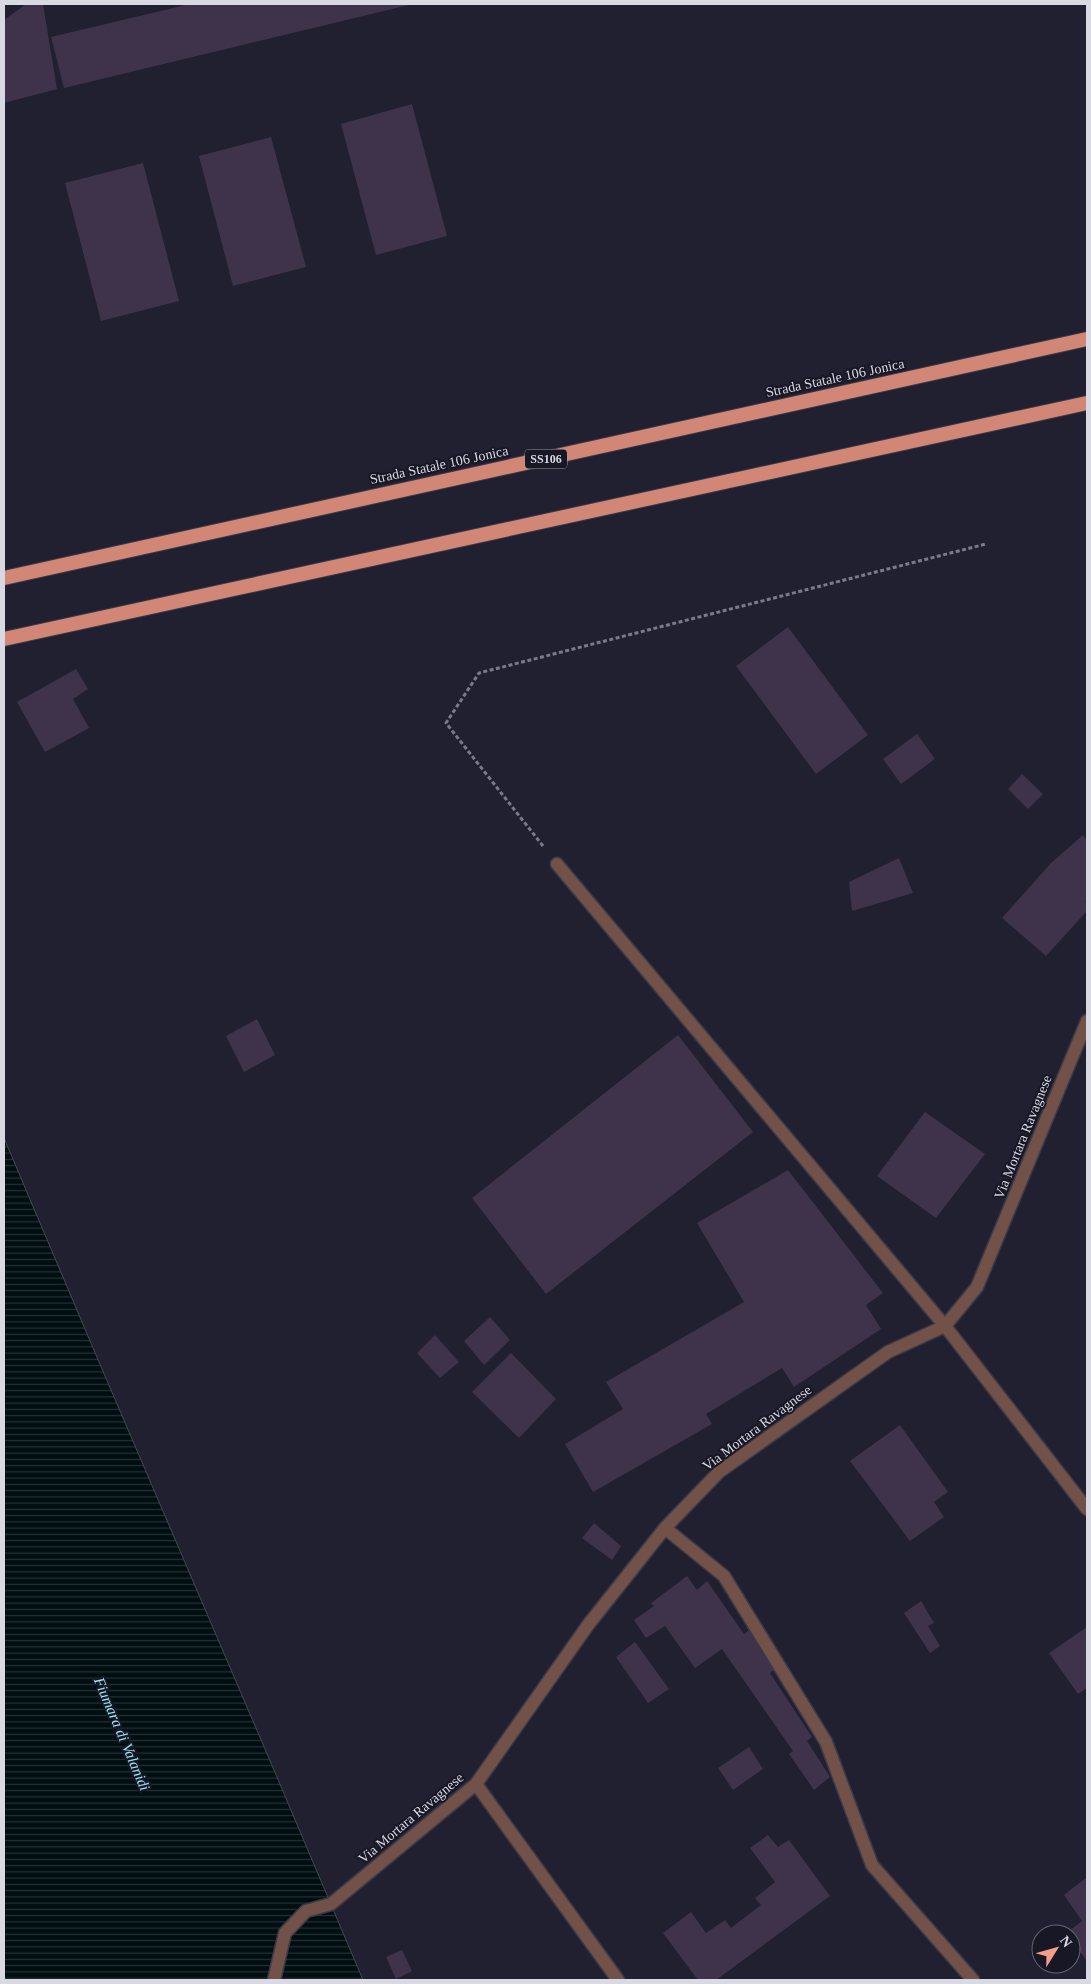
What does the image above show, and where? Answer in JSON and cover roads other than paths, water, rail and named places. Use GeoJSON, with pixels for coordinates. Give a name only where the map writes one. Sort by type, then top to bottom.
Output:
{"type":"FeatureCollection","features":[{"type":"Feature","properties":{"kind":"highway","name":"Strada Statale 106 Jonica"},"geometry":{"type":"LineString","coordinates":[[4,578],[1087,339]]}},
{"type":"Feature","properties":{"kind":"highway"},"geometry":{"type":"LineString","coordinates":[[4,639],[1087,403]]}},
{"type":"Feature","properties":{"kind":"street"},"geometry":{"type":"LineString","coordinates":[[557,864],[945,1326],[1087,1508]]}},
{"type":"Feature","properties":{"kind":"street","name":"Via Mortara Ravagnese"},"geometry":{"type":"LineString","coordinates":[[274,1980],[284,1933],[306,1911],[331,1904],[476,1784],[588,1625],[665,1528],[719,1472],[888,1352],[945,1326],[977,1287],[1087,1021]]}},
{"type":"Feature","properties":{"kind":"street"},"geometry":{"type":"LineString","coordinates":[[665,1528],[724,1576],[826,1742],[872,1865],[973,1980]]}},
{"type":"Feature","properties":{"kind":"street"},"geometry":{"type":"LineString","coordinates":[[476,1784],[618,1980]]}},
{"type":"Feature","properties":{"kind":"water","name":"Fiumara di Valanidi"},"geometry":{"type":"Polygon","coordinates":[[[4,1138],[363,1980],[6,1980],[4,1976],[4,1138]]]}}]}
